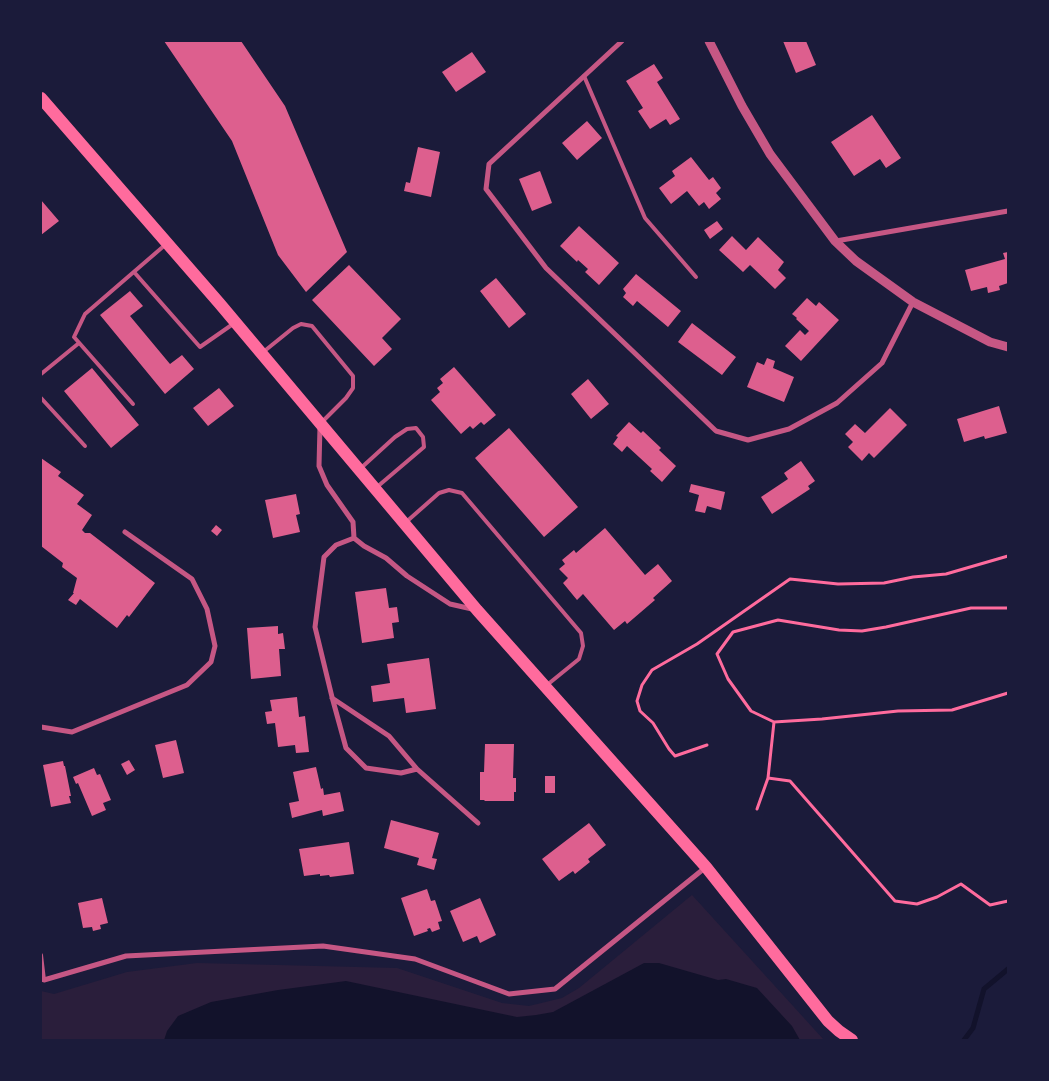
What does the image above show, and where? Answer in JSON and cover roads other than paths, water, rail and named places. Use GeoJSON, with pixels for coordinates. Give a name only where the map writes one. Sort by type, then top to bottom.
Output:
{"type":"FeatureCollection","features":[{"type":"Feature","properties":{"kind":"main road"},"geometry":{"type":"LineString","coordinates":[[41,98],[168,243],[477,610],[706,867],[828,1021],[838,1031],[852,1040]]}},
{"type":"Feature","properties":{"kind":"street"},"geometry":{"type":"LineString","coordinates":[[622,41],[489,164],[486,188],[546,268],[716,431],[748,440],[789,429],[837,403],[882,363],[913,302]]}},
{"type":"Feature","properties":{"kind":"street"},"geometry":{"type":"LineString","coordinates":[[709,41],[742,106],[770,154],[835,241],[856,261],[913,302],[990,342],[1008,347]]}},
{"type":"Feature","properties":{"kind":"street"},"geometry":{"type":"LineString","coordinates":[[835,241],[1008,211]]}},
{"type":"Feature","properties":{"kind":"street"},"geometry":{"type":"LineString","coordinates":[[320,423],[319,466],[328,485],[353,522],[354,538],[386,558],[407,576],[450,604],[477,610]]}},
{"type":"Feature","properties":{"kind":"street"},"geometry":{"type":"LineString","coordinates":[[41,727],[72,732],[187,685],[210,662],[215,646],[207,609],[192,579],[125,532]]}},
{"type":"Feature","properties":{"kind":"street"},"geometry":{"type":"LineString","coordinates":[[354,538],[336,545],[324,557],[315,627],[332,698],[346,748],[366,768],[401,773],[417,769]]}},
{"type":"Feature","properties":{"kind":"street"},"geometry":{"type":"LineString","coordinates":[[332,698],[389,736],[417,769],[478,823]]}},
{"type":"Feature","properties":{"kind":"street"},"geometry":{"type":"LineString","coordinates":[[43,980],[126,956],[323,946],[415,959],[510,994],[556,989],[706,867]]}},
{"type":"Feature","properties":{"kind":"lane"},"geometry":{"type":"LineString","coordinates":[[584,76],[646,218],[696,277]]}},
{"type":"Feature","properties":{"kind":"lane"},"geometry":{"type":"LineString","coordinates":[[133,404],[74,336],[85,314],[168,243]]}},
{"type":"Feature","properties":{"kind":"lane"},"geometry":{"type":"LineString","coordinates":[[134,272],[200,347],[235,322]]}},
{"type":"Feature","properties":{"kind":"lane"},"geometry":{"type":"LineString","coordinates":[[261,353],[293,328],[301,324],[312,326],[353,376],[353,388],[346,398],[320,423]]}},
{"type":"Feature","properties":{"kind":"lane"},"geometry":{"type":"LineString","coordinates":[[41,374],[79,343]]}},
{"type":"Feature","properties":{"kind":"lane"},"geometry":{"type":"LineString","coordinates":[[41,398],[85,446]]}},
{"type":"Feature","properties":{"kind":"lane"},"geometry":{"type":"LineString","coordinates":[[359,470],[395,436],[407,429],[416,428],[423,437],[424,447],[375,489]]}},
{"type":"Feature","properties":{"kind":"lane"},"geometry":{"type":"LineString","coordinates":[[404,523],[439,493],[449,490],[462,493],[581,634],[583,646],[579,660],[545,686]]}},
{"type":"Feature","properties":{"kind":"lane"},"geometry":{"type":"LineString","coordinates":[[41,955],[43,980]]}},
{"type":"Feature","properties":{"kind":"waterway"},"geometry":{"type":"LineString","coordinates":[[964,1040],[973,1028],[984,989],[1008,969]]}}]}
